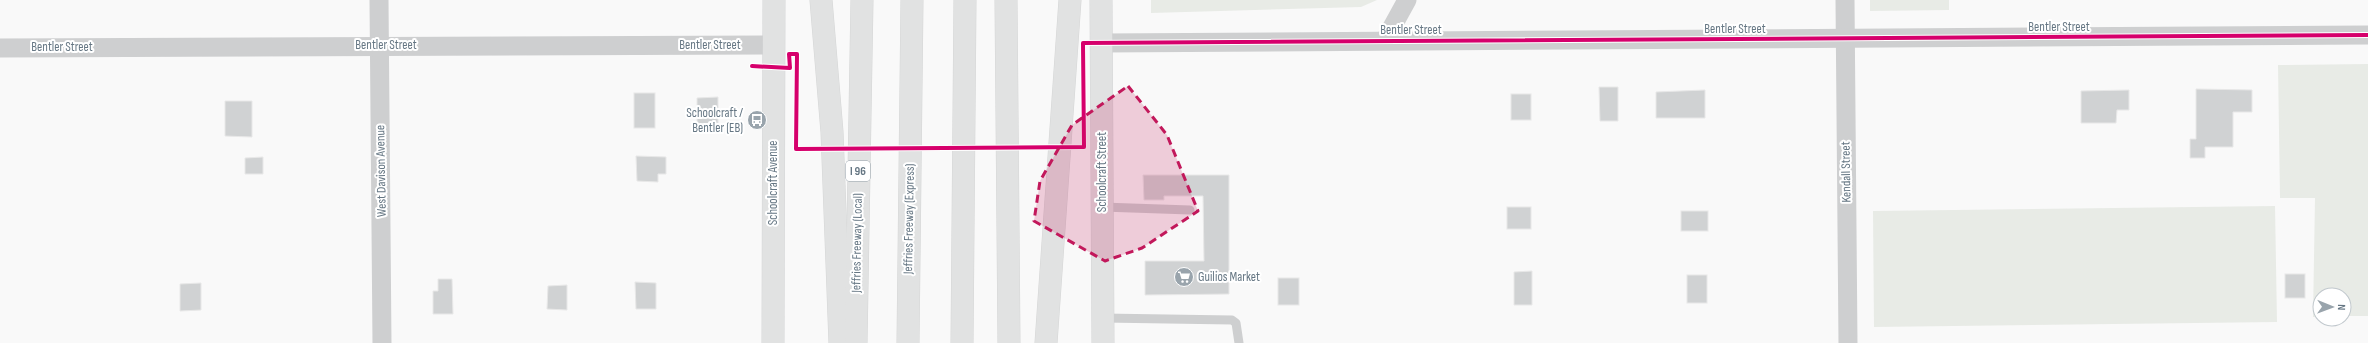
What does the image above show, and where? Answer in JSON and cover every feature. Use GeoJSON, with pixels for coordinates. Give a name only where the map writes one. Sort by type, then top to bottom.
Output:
{"type":"FeatureCollection","features":[{"type":"Feature","properties":{"kind":"main road","name":"Schoolcraft Avenue"},"geometry":{"type":"LineString","coordinates":[[773,343],[774,0]]}},
{"type":"Feature","properties":{"kind":"main road"},"geometry":{"type":"LineString","coordinates":[[821,0],[832,132],[840,343]]}},
{"type":"Feature","properties":{"kind":"main road","name":"Jeffries Freeway (Local)"},"geometry":{"type":"LineString","coordinates":[[856,343],[862,0]]}},
{"type":"Feature","properties":{"kind":"main road","name":"Jeffries Freeway (Express)"},"geometry":{"type":"LineString","coordinates":[[908,343],[912,0]]}},
{"type":"Feature","properties":{"kind":"main road"},"geometry":{"type":"LineString","coordinates":[[962,343],[964,0]]}},
{"type":"Feature","properties":{"kind":"main road"},"geometry":{"type":"LineString","coordinates":[[1006,0],[1009,343]]}},
{"type":"Feature","properties":{"kind":"main road"},"geometry":{"type":"LineString","coordinates":[[1046,343],[1070,0]]}},
{"type":"Feature","properties":{"kind":"main road","name":"Schoolcraft Street"},"geometry":{"type":"LineString","coordinates":[[1101,0],[1103,343]]}},
{"type":"Feature","properties":{"kind":"street","name":"West Davison Avenue"},"geometry":{"type":"LineString","coordinates":[[379,0],[382,343]]}},
{"type":"Feature","properties":{"kind":"street"},"geometry":{"type":"LineString","coordinates":[[1385,40],[1407,0]]}},
{"type":"Feature","properties":{"kind":"street","name":"Kendall Street"},"geometry":{"type":"LineString","coordinates":[[1845,0],[1848,343]]}},
{"type":"Feature","properties":{"kind":"street","name":"Bentler Street"},"geometry":{"type":"LineString","coordinates":[[1102,43],[1385,40],[2368,35]]}},
{"type":"Feature","properties":{"kind":"street","name":"Bentler Street"},"geometry":{"type":"LineString","coordinates":[[0,48],[379,45],[773,45]]}},
{"type":"Feature","properties":{"kind":"lane"},"geometry":{"type":"LineString","coordinates":[[1102,207],[1190,210]]}},
{"type":"Feature","properties":{"kind":"lane"},"geometry":{"type":"LineString","coordinates":[[1103,318],[1232,320],[1236,323],[1239,343]]}},
{"type":"Feature","properties":{"kind":"highlighted area"},"geometry":{"type":"Polygon","coordinates":[[[1128,86],[1167,135],[1198,211],[1142,248],[1105,261],[1034,221],[1040,181],[1072,125],[1128,86]]]}},
{"type":"Feature","properties":{"kind":"shaded area"},"geometry":{"type":"Polygon","coordinates":[[[1151,0],[1377,0],[1361,7],[1151,13],[1151,0]]]}},
{"type":"Feature","properties":{"kind":"shaded area"},"geometry":{"type":"Polygon","coordinates":[[[1870,0],[1949,0],[1949,10],[1870,11],[1870,0]]]}},
{"type":"Feature","properties":{"kind":"shaded area"},"geometry":{"type":"Polygon","coordinates":[[[2368,64],[2368,316],[2352,316],[2352,287],[2314,287],[2315,198],[2280,198],[2278,65],[2368,64]]]}},
{"type":"Feature","properties":{"kind":"shaded area"},"geometry":{"type":"Polygon","coordinates":[[[2275,206],[2277,322],[1874,327],[1873,211],[2275,206]]]}},
{"type":"Feature","properties":{"kind":"building"},"geometry":{"type":"Polygon","coordinates":[[[1599,87],[1618,87],[1618,121],[1600,121],[1599,87]]]}},
{"type":"Feature","properties":{"kind":"building"},"geometry":{"type":"Polygon","coordinates":[[[2196,89],[2252,90],[2252,112],[2233,112],[2233,147],[2205,147],[2205,158],[2190,158],[2190,139],[2196,139],[2196,89]]]}},
{"type":"Feature","properties":{"kind":"building"},"geometry":{"type":"Polygon","coordinates":[[[1705,90],[1705,118],[1656,118],[1656,92],[1705,90]]]}},
{"type":"Feature","properties":{"kind":"building"},"geometry":{"type":"Polygon","coordinates":[[[2129,90],[2129,110],[2117,110],[2116,123],[2081,123],[2081,91],[2129,90]]]}},
{"type":"Feature","properties":{"kind":"building"},"geometry":{"type":"Polygon","coordinates":[[[634,93],[655,93],[655,128],[634,128],[634,93]]]}},
{"type":"Feature","properties":{"kind":"building"},"geometry":{"type":"Polygon","coordinates":[[[1511,94],[1531,94],[1531,120],[1511,120],[1511,94]]]}},
{"type":"Feature","properties":{"kind":"building"},"geometry":{"type":"Polygon","coordinates":[[[718,97],[718,127],[697,128],[697,98],[718,97]]]}},
{"type":"Feature","properties":{"kind":"building"},"geometry":{"type":"Polygon","coordinates":[[[225,101],[252,101],[252,137],[225,136],[225,101]]]}},
{"type":"Feature","properties":{"kind":"building"},"geometry":{"type":"Polygon","coordinates":[[[636,156],[666,157],[666,174],[658,174],[658,182],[637,181],[636,156]]]}},
{"type":"Feature","properties":{"kind":"building"},"geometry":{"type":"Polygon","coordinates":[[[263,157],[263,174],[245,174],[245,158],[263,157]]]}},
{"type":"Feature","properties":{"kind":"building"},"geometry":{"type":"Polygon","coordinates":[[[1143,175],[1229,175],[1229,294],[1145,295],[1145,261],[1204,261],[1203,196],[1164,196],[1164,200],[1144,200],[1143,175]]]}},
{"type":"Feature","properties":{"kind":"building"},"geometry":{"type":"Polygon","coordinates":[[[1507,207],[1531,207],[1531,229],[1507,229],[1507,207]]]}},
{"type":"Feature","properties":{"kind":"building"},"geometry":{"type":"Polygon","coordinates":[[[1681,211],[1708,211],[1708,231],[1681,231],[1681,211]]]}},
{"type":"Feature","properties":{"kind":"building"},"geometry":{"type":"Polygon","coordinates":[[[1532,271],[1532,305],[1514,305],[1514,272],[1532,271]]]}},
{"type":"Feature","properties":{"kind":"building"},"geometry":{"type":"Polygon","coordinates":[[[2285,274],[2305,274],[2305,298],[2285,298],[2285,274]]]}},
{"type":"Feature","properties":{"kind":"building"},"geometry":{"type":"Polygon","coordinates":[[[1687,275],[1707,275],[1707,303],[1687,303],[1687,275]]]}},
{"type":"Feature","properties":{"kind":"building"},"geometry":{"type":"Polygon","coordinates":[[[1278,278],[1299,278],[1299,305],[1278,305],[1278,278]]]}},
{"type":"Feature","properties":{"kind":"building"},"geometry":{"type":"Polygon","coordinates":[[[438,279],[452,279],[453,314],[433,314],[433,291],[438,291],[438,279]]]}},
{"type":"Feature","properties":{"kind":"building"},"geometry":{"type":"Polygon","coordinates":[[[635,282],[656,283],[656,309],[636,309],[635,282]]]}},
{"type":"Feature","properties":{"kind":"building"},"geometry":{"type":"Polygon","coordinates":[[[201,283],[201,310],[180,311],[180,284],[201,283]]]}},
{"type":"Feature","properties":{"kind":"building"},"geometry":{"type":"Polygon","coordinates":[[[567,285],[567,310],[547,309],[548,286],[567,285]]]}},
{"type":"Feature","properties":{"kind":"cycle path"},"geometry":{"type":"LineString","coordinates":[[752,66],[790,68],[789,54],[797,54],[796,149],[1084,147],[1083,43],[2368,35]]}},
{"type":"Feature","properties":{"kind":"place","name":"Schoolcraft / Bentler (EB)"},"geometry":{"type":"Point","coordinates":[757,120]}},
{"type":"Feature","properties":{"kind":"place","name":"Guilios Market"},"geometry":{"type":"Point","coordinates":[1184,277]}}]}
